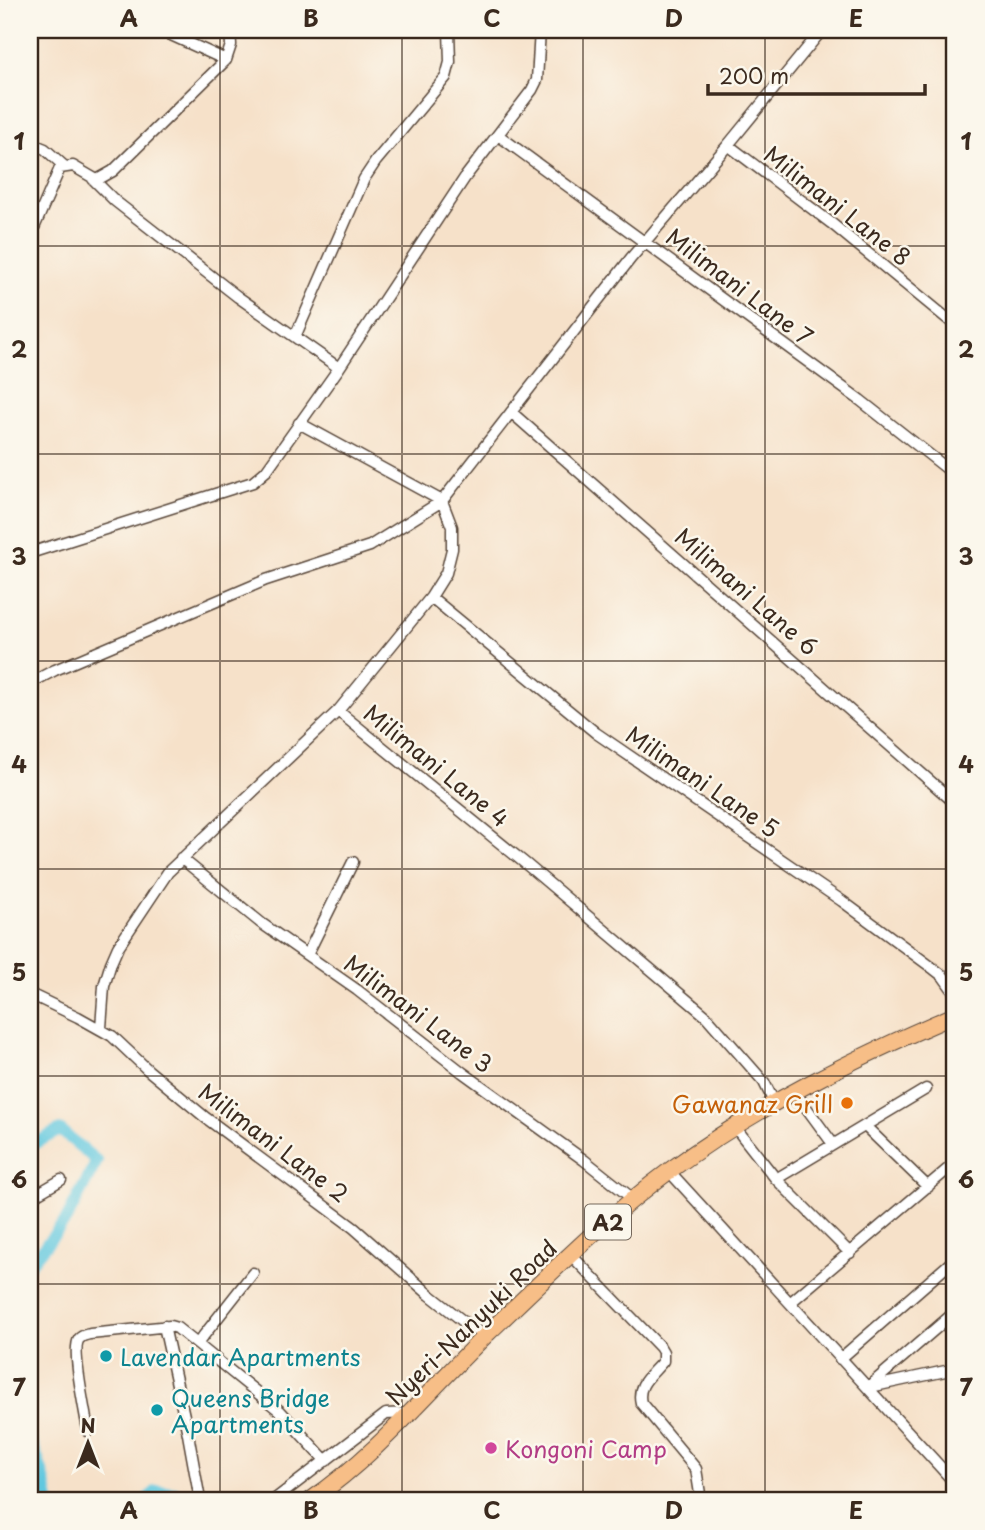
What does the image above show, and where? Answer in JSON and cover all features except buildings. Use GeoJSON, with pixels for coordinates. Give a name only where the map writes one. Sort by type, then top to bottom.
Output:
{"type":"FeatureCollection","features":[{"type":"Feature","properties":{"kind":"highway","name":"Nyeri-Nanyuki Road"},"geometry":{"type":"LineString","coordinates":[[311,1500],[353,1467],[571,1255],[633,1199],[669,1171],[774,1101],[885,1045],[955,1014]]}},
{"type":"Feature","properties":{"kind":"street"},"geometry":{"type":"LineString","coordinates":[[160,30],[226,60]]}},
{"type":"Feature","properties":{"kind":"street"},"geometry":{"type":"LineString","coordinates":[[93,179],[97,180],[113,171],[226,60],[231,46],[230,30]]}},
{"type":"Feature","properties":{"kind":"street"},"geometry":{"type":"LineString","coordinates":[[295,337],[364,179],[446,77],[450,62],[450,30]]}},
{"type":"Feature","properties":{"kind":"street"},"geometry":{"type":"LineString","coordinates":[[30,553],[253,482],[267,471],[466,176],[532,90],[537,80],[540,30]]}},
{"type":"Feature","properties":{"kind":"street"},"geometry":{"type":"LineString","coordinates":[[30,683],[266,580],[370,546],[442,501],[614,279],[821,30]]}},
{"type":"Feature","properties":{"kind":"street","name":"Milimani Lane 7"},"geometry":{"type":"LineString","coordinates":[[498,135],[860,400],[955,475]]}},
{"type":"Feature","properties":{"kind":"street"},"geometry":{"type":"LineString","coordinates":[[30,142],[45,149],[64,166]]}},
{"type":"Feature","properties":{"kind":"street","name":"Milimani Lane 8"},"geometry":{"type":"LineString","coordinates":[[728,145],[831,223],[955,325]]}},
{"type":"Feature","properties":{"kind":"street"},"geometry":{"type":"LineString","coordinates":[[30,236],[57,172],[64,166],[73,166],[93,179],[238,298],[339,368]]}},
{"type":"Feature","properties":{"kind":"street","name":"Milimani Lane 6"},"geometry":{"type":"LineString","coordinates":[[511,412],[955,803]]}},
{"type":"Feature","properties":{"kind":"street"},"geometry":{"type":"LineString","coordinates":[[299,423],[442,501],[452,527],[452,549],[446,573],[431,597],[338,711]]}},
{"type":"Feature","properties":{"kind":"street","name":"Milimani Lane 5"},"geometry":{"type":"LineString","coordinates":[[431,597],[596,733],[842,901],[934,968],[955,993]]}},
{"type":"Feature","properties":{"kind":"street","name":"Milimani Lane 4"},"geometry":{"type":"LineString","coordinates":[[101,1028],[104,986],[118,947],[168,872],[338,711],[526,864],[706,1016],[764,1082],[774,1101]]}},
{"type":"Feature","properties":{"kind":"street","name":"Milimani Lane 3"},"geometry":{"type":"LineString","coordinates":[[181,858],[261,923],[357,990],[633,1199]]}},
{"type":"Feature","properties":{"kind":"street"},"geometry":{"type":"LineString","coordinates":[[307,955],[352,862]]}},
{"type":"Feature","properties":{"kind":"street","name":"Milimani Lane 2"},"geometry":{"type":"LineString","coordinates":[[30,995],[101,1028],[206,1118],[354,1228],[430,1295],[473,1329],[486,1335]]}},
{"type":"Feature","properties":{"kind":"street"},"geometry":{"type":"LineString","coordinates":[[776,1179],[926,1089]]}},
{"type":"Feature","properties":{"kind":"street"},"geometry":{"type":"LineString","coordinates":[[794,1091],[833,1144]]}},
{"type":"Feature","properties":{"kind":"street"},"geometry":{"type":"LineString","coordinates":[[734,1127],[776,1179],[850,1253]]}},
{"type":"Feature","properties":{"kind":"street"},"geometry":{"type":"LineString","coordinates":[[866,1127],[928,1187]]}},
{"type":"Feature","properties":{"kind":"street"},"geometry":{"type":"LineString","coordinates":[[791,1302],[955,1163]]}},
{"type":"Feature","properties":{"kind":"street"},"geometry":{"type":"LineString","coordinates":[[669,1171],[955,1483]]}},
{"type":"Feature","properties":{"kind":"street"},"geometry":{"type":"LineString","coordinates":[[30,1198],[61,1180]]}},
{"type":"Feature","properties":{"kind":"street"},"geometry":{"type":"LineString","coordinates":[[571,1255],[663,1352],[663,1361],[641,1386],[641,1403],[696,1469],[701,1500]]}},
{"type":"Feature","properties":{"kind":"street"},"geometry":{"type":"LineString","coordinates":[[840,1359],[955,1259]]}},
{"type":"Feature","properties":{"kind":"street"},"geometry":{"type":"LineString","coordinates":[[197,1344],[253,1273]]}},
{"type":"Feature","properties":{"kind":"street"},"geometry":{"type":"LineString","coordinates":[[868,1387],[955,1312]]}},
{"type":"Feature","properties":{"kind":"street"},"geometry":{"type":"LineString","coordinates":[[164,1326],[200,1500]]}},
{"type":"Feature","properties":{"kind":"street"},"geometry":{"type":"LineString","coordinates":[[88,1431],[78,1372],[78,1341],[90,1334],[164,1326],[177,1328],[280,1411],[326,1461]]}},
{"type":"Feature","properties":{"kind":"street"},"geometry":{"type":"LineString","coordinates":[[868,1387],[955,1369]]}},
{"type":"Feature","properties":{"kind":"street"},"geometry":{"type":"LineString","coordinates":[[274,1500],[386,1414],[410,1413]]}},
{"type":"Feature","properties":{"kind":"street"},"geometry":{"type":"LineString","coordinates":[[30,1492],[33,1500]]}},
{"type":"Feature","properties":{"kind":"waterway"},"geometry":{"type":"LineString","coordinates":[[30,1146],[60,1130],[97,1161],[66,1220],[30,1264]]}},
{"type":"Feature","properties":{"kind":"waterway"},"geometry":{"type":"LineString","coordinates":[[30,1437],[49,1500]]}},
{"type":"Feature","properties":{"kind":"waterway"},"geometry":{"type":"LineString","coordinates":[[146,1500],[157,1491],[175,1493],[178,1500]]}},
{"type":"Feature","properties":{"kind":"place","name":"Gawanaz Grill"},"geometry":{"type":"Point","coordinates":[847,1103]}},
{"type":"Feature","properties":{"kind":"place","name":"Lavendar Apartments"},"geometry":{"type":"Point","coordinates":[106,1356]}},
{"type":"Feature","properties":{"kind":"place","name":"Queens Bridge Apartments"},"geometry":{"type":"Point","coordinates":[157,1410]}},
{"type":"Feature","properties":{"kind":"place","name":"Kongoni Camp"},"geometry":{"type":"Point","coordinates":[491,1448]}}]}
